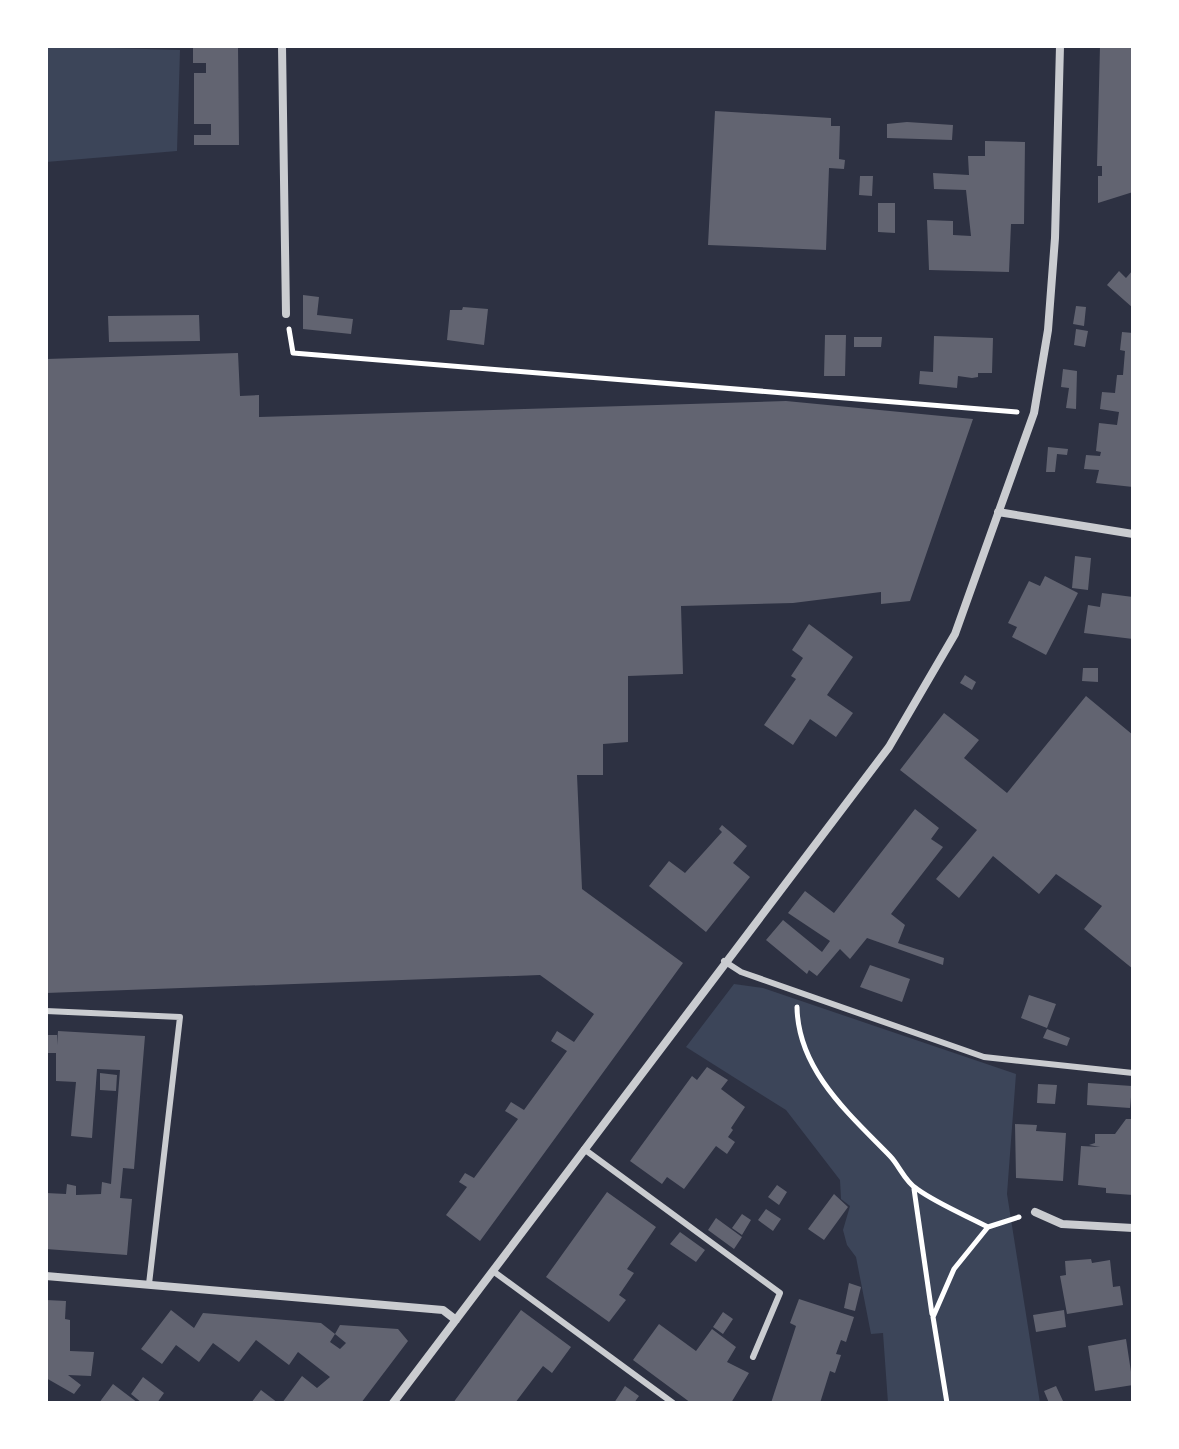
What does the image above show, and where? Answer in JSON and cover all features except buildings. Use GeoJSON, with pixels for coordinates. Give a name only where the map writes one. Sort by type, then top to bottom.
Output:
{"type":"FeatureCollection","features":[{"type":"Feature","properties":{"kind":"street"},"geometry":{"type":"LineString","coordinates":[[282,46],[286,314]]}},
{"type":"Feature","properties":{"kind":"street"},"geometry":{"type":"LineString","coordinates":[[393,1403],[724,961],[889,747],[927,688],[955,634],[1034,413],[1048,330],[1055,238],[1060,46]]}},
{"type":"Feature","properties":{"kind":"street"},"geometry":{"type":"LineString","coordinates":[[998,512],[1133,534]]}},
{"type":"Feature","properties":{"kind":"street"},"geometry":{"type":"LineString","coordinates":[[1035,1212],[1062,1224],[1133,1228]]}},
{"type":"Feature","properties":{"kind":"street"},"geometry":{"type":"LineString","coordinates":[[46,1276],[443,1310],[456,1320]]}},
{"type":"Feature","properties":{"kind":"lane"},"geometry":{"type":"LineString","coordinates":[[724,961],[741,972],[984,1057],[1133,1073]]}},
{"type":"Feature","properties":{"kind":"lane"},"geometry":{"type":"LineString","coordinates":[[46,1011],[180,1017],[149,1284]]}},
{"type":"Feature","properties":{"kind":"lane"},"geometry":{"type":"LineString","coordinates":[[584,1149],[780,1293],[753,1357]]}},
{"type":"Feature","properties":{"kind":"lane"},"geometry":{"type":"LineString","coordinates":[[493,1271],[673,1403]]}},
{"type":"Feature","properties":{"kind":"path"},"geometry":{"type":"LineString","coordinates":[[286,314],[293,353],[1034,413]]}},
{"type":"Feature","properties":{"kind":"path"},"geometry":{"type":"LineString","coordinates":[[803,994],[797,1007],[797,1028],[819,1078],[849,1116],[893,1159],[914,1188],[988,1227]]}},
{"type":"Feature","properties":{"kind":"path"},"geometry":{"type":"LineString","coordinates":[[914,1188],[947,1403]]}},
{"type":"Feature","properties":{"kind":"path"},"geometry":{"type":"LineString","coordinates":[[933,1317],[954,1269],[988,1227],[1035,1212]]}},
{"type":"Feature","properties":{"kind":"shaded area"},"geometry":{"type":"Polygon","coordinates":[[[46,46],[180,50],[177,151],[46,162],[46,46]]]}},
{"type":"Feature","properties":{"kind":"shaded area"},"geometry":{"type":"Polygon","coordinates":[[[734,984],[763,988],[1016,1074],[1007,1194],[1040,1403],[888,1403],[883,1333],[871,1334],[856,1257],[847,1245],[843,1230],[850,1206],[841,1199],[840,1180],[786,1110],[686,1047],[734,984]]]}}]}
